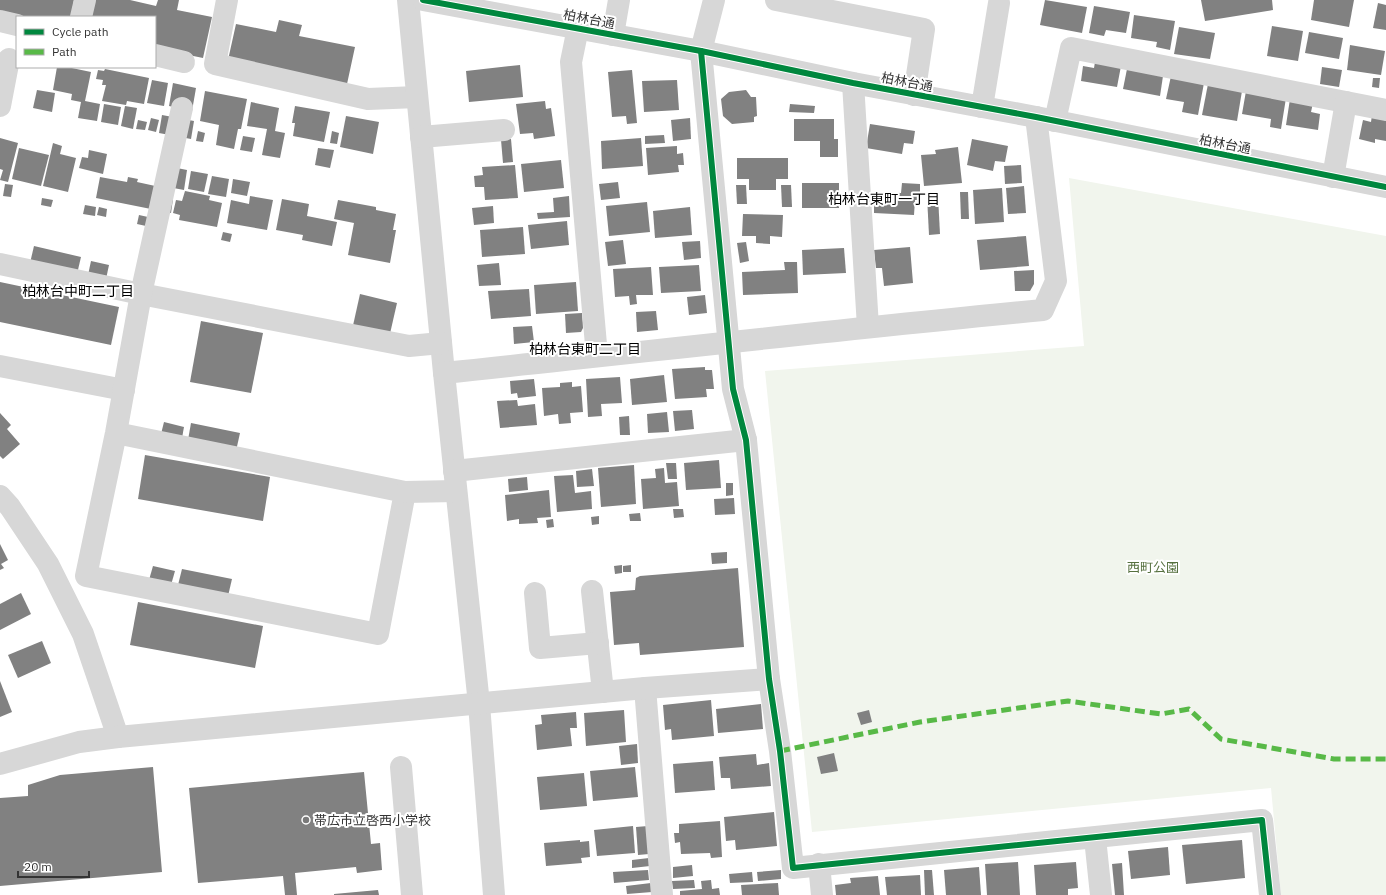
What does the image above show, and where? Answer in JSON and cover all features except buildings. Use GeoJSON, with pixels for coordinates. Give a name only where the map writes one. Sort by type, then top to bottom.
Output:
{"type":"FeatureCollection","features":[{"type":"Feature","properties":{"kind":"street"},"geometry":{"type":"LineString","coordinates":[[81,16],[84,0]]}},
{"type":"Feature","properties":{"kind":"street"},"geometry":{"type":"LineString","coordinates":[[228,0],[215,64],[368,99],[418,97]]}},
{"type":"Feature","properties":{"kind":"street"},"geometry":{"type":"LineString","coordinates":[[408,0],[444,373],[479,704],[494,895]]}},
{"type":"Feature","properties":{"kind":"street","name":"柏林台通"},"geometry":{"type":"LineString","coordinates":[[423,0],[701,51],[853,83],[1046,119],[1386,187]]}},
{"type":"Feature","properties":{"kind":"street"},"geometry":{"type":"LineString","coordinates":[[613,35],[619,0]]}},
{"type":"Feature","properties":{"kind":"street"},"geometry":{"type":"LineString","coordinates":[[714,0],[701,51],[733,389],[746,440],[769,679],[780,751],[792,868],[819,864],[1095,838],[1262,820],[1270,895]]}},
{"type":"Feature","properties":{"kind":"street"},"geometry":{"type":"LineString","coordinates":[[776,0],[924,29],[914,95]]}},
{"type":"Feature","properties":{"kind":"street"},"geometry":{"type":"LineString","coordinates":[[982,107],[999,3]]}},
{"type":"Feature","properties":{"kind":"street"},"geometry":{"type":"LineString","coordinates":[[0,21],[16,25]]}},
{"type":"Feature","properties":{"kind":"street"},"geometry":{"type":"LineString","coordinates":[[578,28],[571,62],[597,356]]}},
{"type":"Feature","properties":{"kind":"street"},"geometry":{"type":"LineString","coordinates":[[444,373],[868,327],[1043,310],[1056,281],[1046,119],[1072,48],[1386,110]]}},
{"type":"Feature","properties":{"kind":"street"},"geometry":{"type":"LineString","coordinates":[[156,55],[184,62]]}},
{"type":"Feature","properties":{"kind":"street"},"geometry":{"type":"LineString","coordinates":[[0,106],[9,59]]}},
{"type":"Feature","properties":{"kind":"street"},"geometry":{"type":"LineString","coordinates":[[853,83],[868,327]]}},
{"type":"Feature","properties":{"kind":"street"},"geometry":{"type":"LineString","coordinates":[[1333,177],[1346,102]]}},
{"type":"Feature","properties":{"kind":"street"},"geometry":{"type":"LineString","coordinates":[[182,108],[141,294],[116,433],[86,576],[378,634],[405,492]]}},
{"type":"Feature","properties":{"kind":"street"},"geometry":{"type":"LineString","coordinates":[[421,137],[504,130]]}},
{"type":"Feature","properties":{"kind":"street"},"geometry":{"type":"LineString","coordinates":[[0,264],[141,294],[409,346],[441,343]]}},
{"type":"Feature","properties":{"kind":"street"},"geometry":{"type":"LineString","coordinates":[[0,366],[124,390]]}},
{"type":"Feature","properties":{"kind":"street"},"geometry":{"type":"LineString","coordinates":[[116,433],[405,492],[455,481],[746,440]]}},
{"type":"Feature","properties":{"kind":"street"},"geometry":{"type":"LineString","coordinates":[[0,496],[10,507],[48,564],[83,634],[118,737]]}},
{"type":"Feature","properties":{"kind":"street"},"geometry":{"type":"LineString","coordinates":[[592,591],[603,692]]}},
{"type":"Feature","properties":{"kind":"street"},"geometry":{"type":"LineString","coordinates":[[535,593],[540,648],[598,643]]}},
{"type":"Feature","properties":{"kind":"street"},"geometry":{"type":"LineString","coordinates":[[0,764],[79,742],[118,737],[645,688],[769,679]]}},
{"type":"Feature","properties":{"kind":"street"},"geometry":{"type":"LineString","coordinates":[[645,688],[662,895]]}},
{"type":"Feature","properties":{"kind":"street"},"geometry":{"type":"LineString","coordinates":[[401,767],[412,895]]}},
{"type":"Feature","properties":{"kind":"street"},"geometry":{"type":"LineString","coordinates":[[1095,838],[1101,895]]}},
{"type":"Feature","properties":{"kind":"street"},"geometry":{"type":"LineString","coordinates":[[819,864],[822,895]]}},
{"type":"Feature","properties":{"kind":"green space","name":"西町公園"},"geometry":{"type":"Polygon","coordinates":[[[1069,178],[1386,236],[1386,895],[1281,895],[1271,788],[812,832],[765,371],[1084,346],[1069,178]]]}},
{"type":"Feature","properties":{"kind":"marked path"},"geometry":{"type":"LineString","coordinates":[[780,751],[920,722],[1068,701],[1161,714],[1189,709],[1221,739],[1334,759],[1386,759]]}},
{"type":"Feature","properties":{"kind":"cycle path"},"geometry":{"type":"LineString","coordinates":[[423,0],[701,51],[853,83],[1036,117],[1386,187]]}},
{"type":"Feature","properties":{"kind":"cycle path"},"geometry":{"type":"LineString","coordinates":[[701,51],[733,389],[746,440],[769,679],[780,751],[793,868],[1262,820],[1270,895]]}},
{"type":"Feature","properties":{"kind":"place","name":"帯広市立啓西小学校"},"geometry":{"type":"Point","coordinates":[306,820]}},
{"type":"Feature","properties":{"kind":"district","name":"柏林台東町一丁目"},"geometry":{"type":"Point","coordinates":[884,199]}},
{"type":"Feature","properties":{"kind":"district","name":"柏林台中町二丁目"},"geometry":{"type":"Point","coordinates":[78,291]}},
{"type":"Feature","properties":{"kind":"district","name":"柏林台東町二丁目"},"geometry":{"type":"Point","coordinates":[585,349]}}]}
